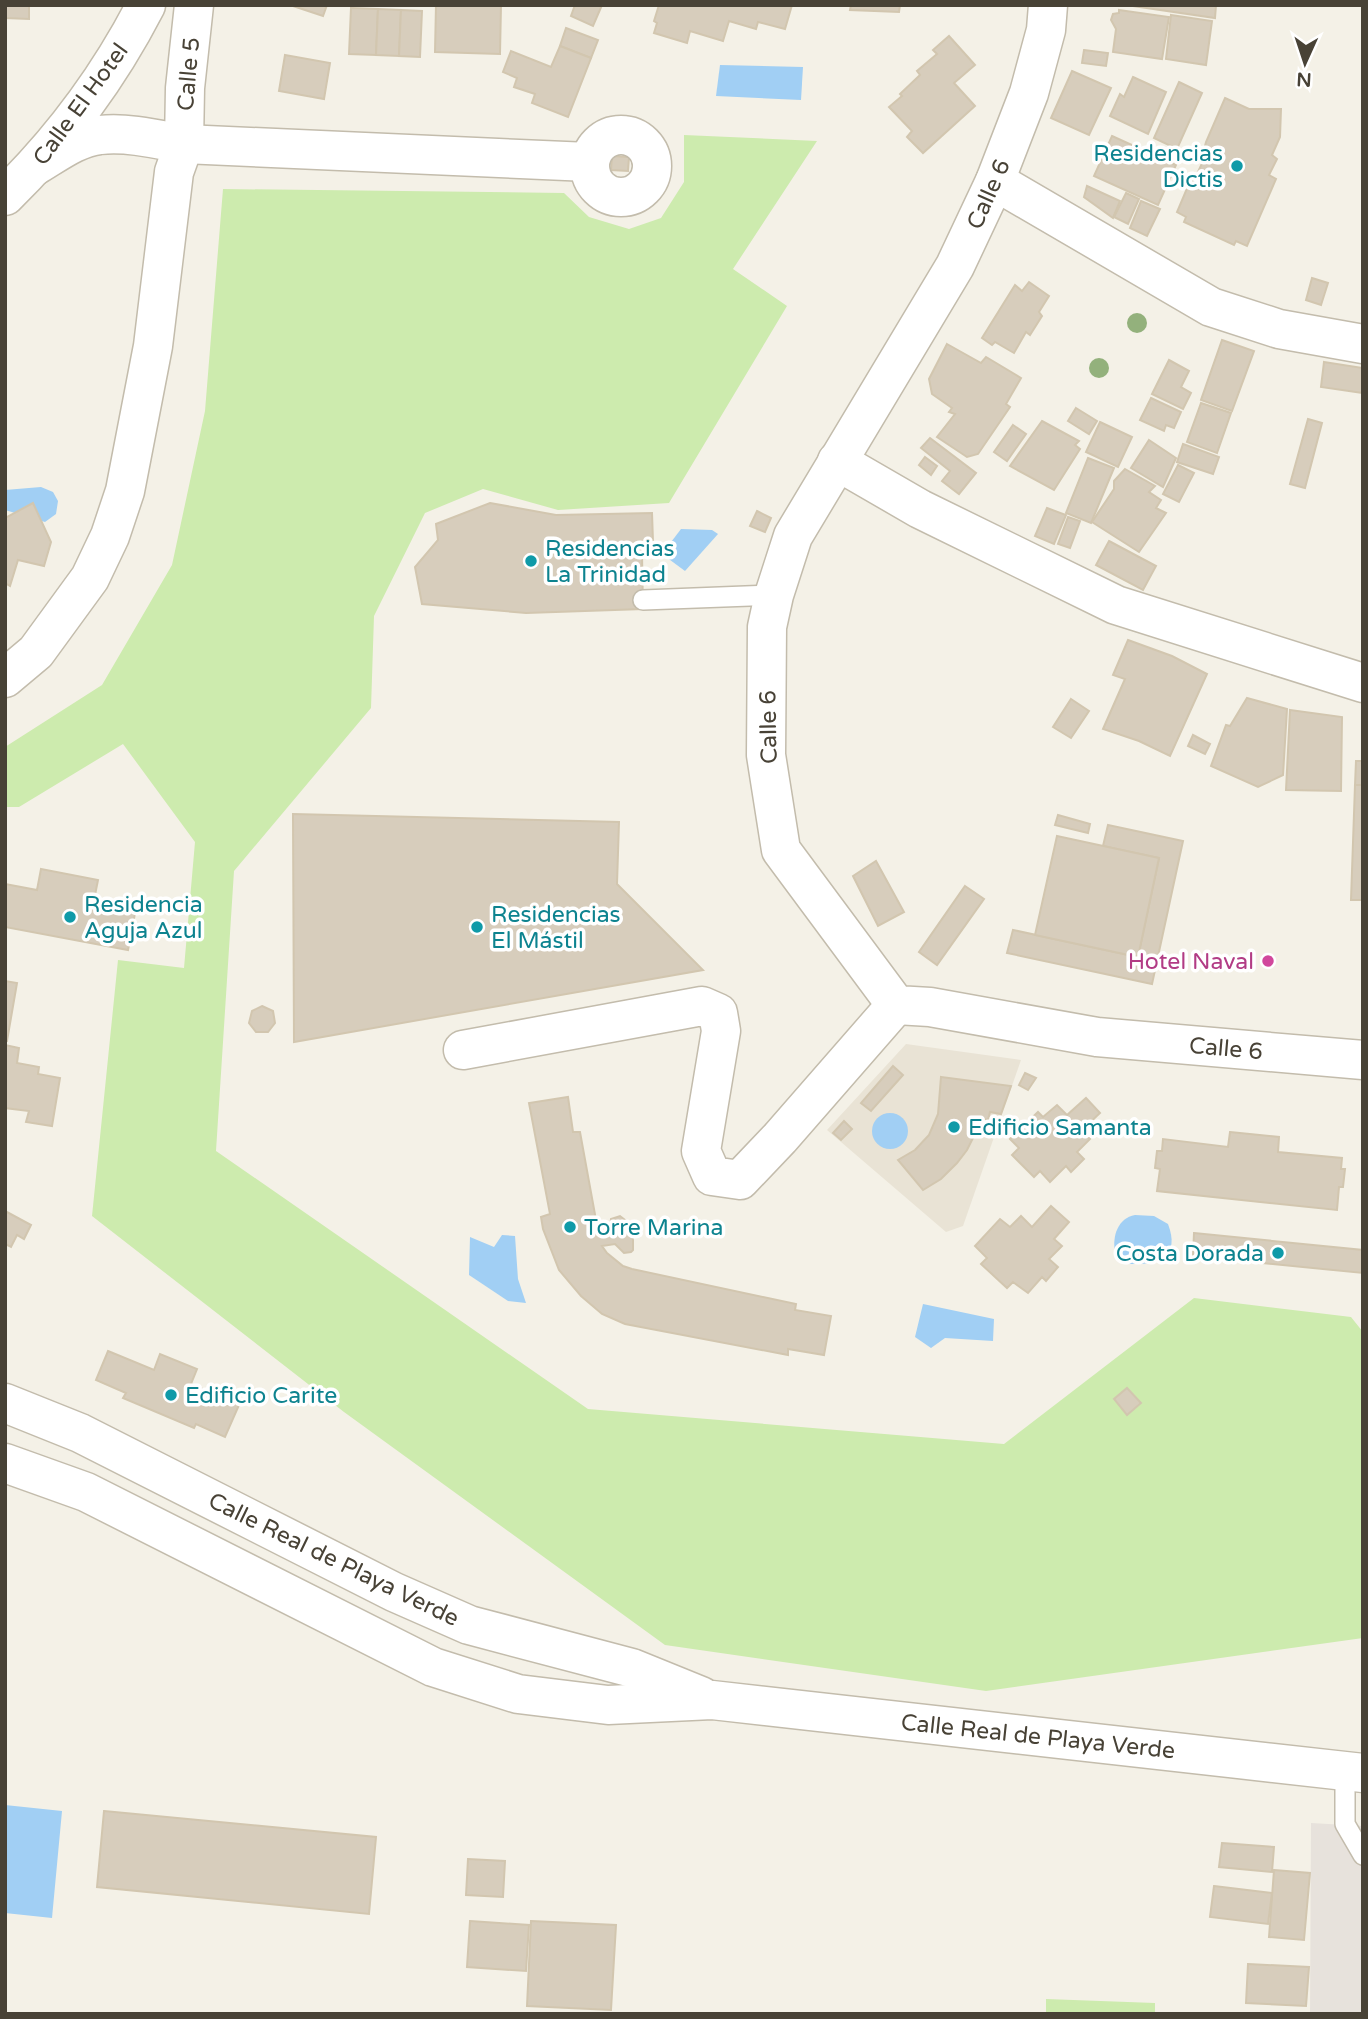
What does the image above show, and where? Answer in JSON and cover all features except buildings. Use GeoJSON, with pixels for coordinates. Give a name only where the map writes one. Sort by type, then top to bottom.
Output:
{"type":"FeatureCollection","features":[{"type":"Feature","properties":{"kind":"street","name":"Calle El Hotel"},"geometry":{"type":"LineString","coordinates":[[5,196],[35,166],[97,85],[118,55],[146,5]]}},
{"type":"Feature","properties":{"kind":"street","name":"Calle 5"},"geometry":{"type":"LineString","coordinates":[[5,678],[36,652],[90,578],[110,536],[125,491],[153,346],[174,172],[184,144],[185,88],[194,5]]}},
{"type":"Feature","properties":{"kind":"street","name":"Calle 6"},"geometry":{"type":"LineString","coordinates":[[1048,5],[1046,30],[1029,93],[995,181],[955,266],[793,536],[774,595],[767,627],[766,755],[781,850],[897,1005],[930,1007],[1097,1037],[1363,1060]]}},
{"type":"Feature","properties":{"kind":"street"},"geometry":{"type":"LineString","coordinates":[[35,166],[74,144],[99,135],[151,138],[184,144],[589,162]]}},
{"type":"Feature","properties":{"kind":"street"},"geometry":{"type":"LineString","coordinates":[[995,181],[1211,307],[1279,329],[1363,344]]}},
{"type":"Feature","properties":{"kind":"street"},"geometry":{"type":"LineString","coordinates":[[837,461],[920,509],[1116,605],[1363,683]]}},
{"type":"Feature","properties":{"kind":"street"},"geometry":{"type":"LineString","coordinates":[[463,1050],[702,1006],[718,1013],[721,1031],[701,1151],[712,1176],[740,1180],[897,1005]]}},
{"type":"Feature","properties":{"kind":"street","name":"Calle Real de Playa Verde"},"geometry":{"type":"LineString","coordinates":[[5,1404],[80,1433],[382,1586],[469,1625],[632,1668],[712,1700]]}},
{"type":"Feature","properties":{"kind":"street","name":"Calle Real de Playa Verde"},"geometry":{"type":"LineString","coordinates":[[5,1463],[86,1492],[433,1667],[518,1695],[608,1705],[712,1700],[1354,1772]]}},
{"type":"Feature","properties":{"kind":"lane"},"geometry":{"type":"LineString","coordinates":[[643,600],[774,595]]}},
{"type":"Feature","properties":{"kind":"lane"},"geometry":{"type":"LineString","coordinates":[[1354,1772],[1345,1824],[1363,1856]]}},
{"type":"Feature","properties":{"kind":"shaded area","name":"Edificio Samanta"},"geometry":{"type":"Polygon","coordinates":[[[906,1044],[1021,1060],[963,1226],[946,1232],[827,1130],[906,1044]]]}},
{"type":"Feature","properties":{"kind":"shaded area"},"geometry":{"type":"Polygon","coordinates":[[[1311,1823],[1363,1826],[1363,2014],[1310,2014],[1311,1823]]]}},
{"type":"Feature","properties":{"kind":"green space"},"geometry":{"type":"Polygon","coordinates":[[[684,135],[817,141],[733,269],[787,306],[669,503],[558,510],[483,489],[425,513],[374,616],[371,708],[234,871],[216,1151],[588,1409],[1004,1444],[1194,1298],[1351,1317],[1363,1332],[1363,1638],[986,1691],[665,1645],[344,1412],[92,1216],[118,960],[184,968],[195,842],[123,744],[19,807],[5,807],[5,747],[102,685],[172,565],[205,411],[223,189],[564,193],[589,217],[629,229],[661,218],[684,182],[684,135]]]}},
{"type":"Feature","properties":{"kind":"green space"},"geometry":{"type":"Polygon","coordinates":[[[1046,1999],[1155,2003],[1155,2014],[1046,2014],[1046,1999]]]}},
{"type":"Feature","properties":{"kind":"water"},"geometry":{"type":"Polygon","coordinates":[[[720,65],[803,67],[801,100],[716,96],[720,65]]]}},
{"type":"Feature","properties":{"kind":"water"},"geometry":{"type":"Polygon","coordinates":[[[41,487],[53,492],[58,501],[56,514],[45,522],[5,510],[5,490],[41,487]]]}},
{"type":"Feature","properties":{"kind":"water"},"geometry":{"type":"Polygon","coordinates":[[[681,529],[712,530],[718,534],[685,571],[662,554],[681,529]]]}},
{"type":"Feature","properties":{"kind":"water"},"geometry":{"type":"Polygon","coordinates":[[[890,1113],[902,1119],[908,1131],[902,1143],[890,1149],[878,1143],[872,1131],[878,1119],[890,1113]]]}},
{"type":"Feature","properties":{"kind":"water"},"geometry":{"type":"Polygon","coordinates":[[[1135,1215],[1154,1216],[1168,1224],[1171,1245],[1164,1257],[1149,1263],[1129,1264],[1115,1252],[1114,1240],[1120,1224],[1135,1215]]]}},
{"type":"Feature","properties":{"kind":"water"},"geometry":{"type":"Polygon","coordinates":[[[502,1235],[515,1236],[518,1279],[526,1303],[508,1301],[469,1275],[470,1237],[494,1247],[502,1235]]]}},
{"type":"Feature","properties":{"kind":"water"},"geometry":{"type":"Polygon","coordinates":[[[923,1304],[994,1319],[993,1341],[945,1338],[931,1348],[915,1337],[923,1304]]]}},
{"type":"Feature","properties":{"kind":"water"},"geometry":{"type":"Polygon","coordinates":[[[5,1805],[62,1811],[52,1918],[5,1913],[5,1805]]]}},
{"type":"Feature","properties":{"kind":"place","name":"Residencias Dictis"},"geometry":{"type":"Point","coordinates":[1237,166]}},
{"type":"Feature","properties":{"kind":"place","name":"Residencias La Trinidad"},"geometry":{"type":"Point","coordinates":[531,561]}},
{"type":"Feature","properties":{"kind":"place","name":"Residencia Aguja Azul"},"geometry":{"type":"Point","coordinates":[70,917]}},
{"type":"Feature","properties":{"kind":"place","name":"Residencias El Mástil"},"geometry":{"type":"Point","coordinates":[477,927]}},
{"type":"Feature","properties":{"kind":"place","name":"Hotel Naval"},"geometry":{"type":"Point","coordinates":[1268,961]}},
{"type":"Feature","properties":{"kind":"place","name":"Edificio Samanta"},"geometry":{"type":"Point","coordinates":[954,1127]}},
{"type":"Feature","properties":{"kind":"place","name":"Torre Marina"},"geometry":{"type":"Point","coordinates":[570,1227]}},
{"type":"Feature","properties":{"kind":"place","name":"Costa Dorada"},"geometry":{"type":"Point","coordinates":[1278,1253]}},
{"type":"Feature","properties":{"kind":"place","name":"Edificio Carite"},"geometry":{"type":"Point","coordinates":[171,1395]}}]}
